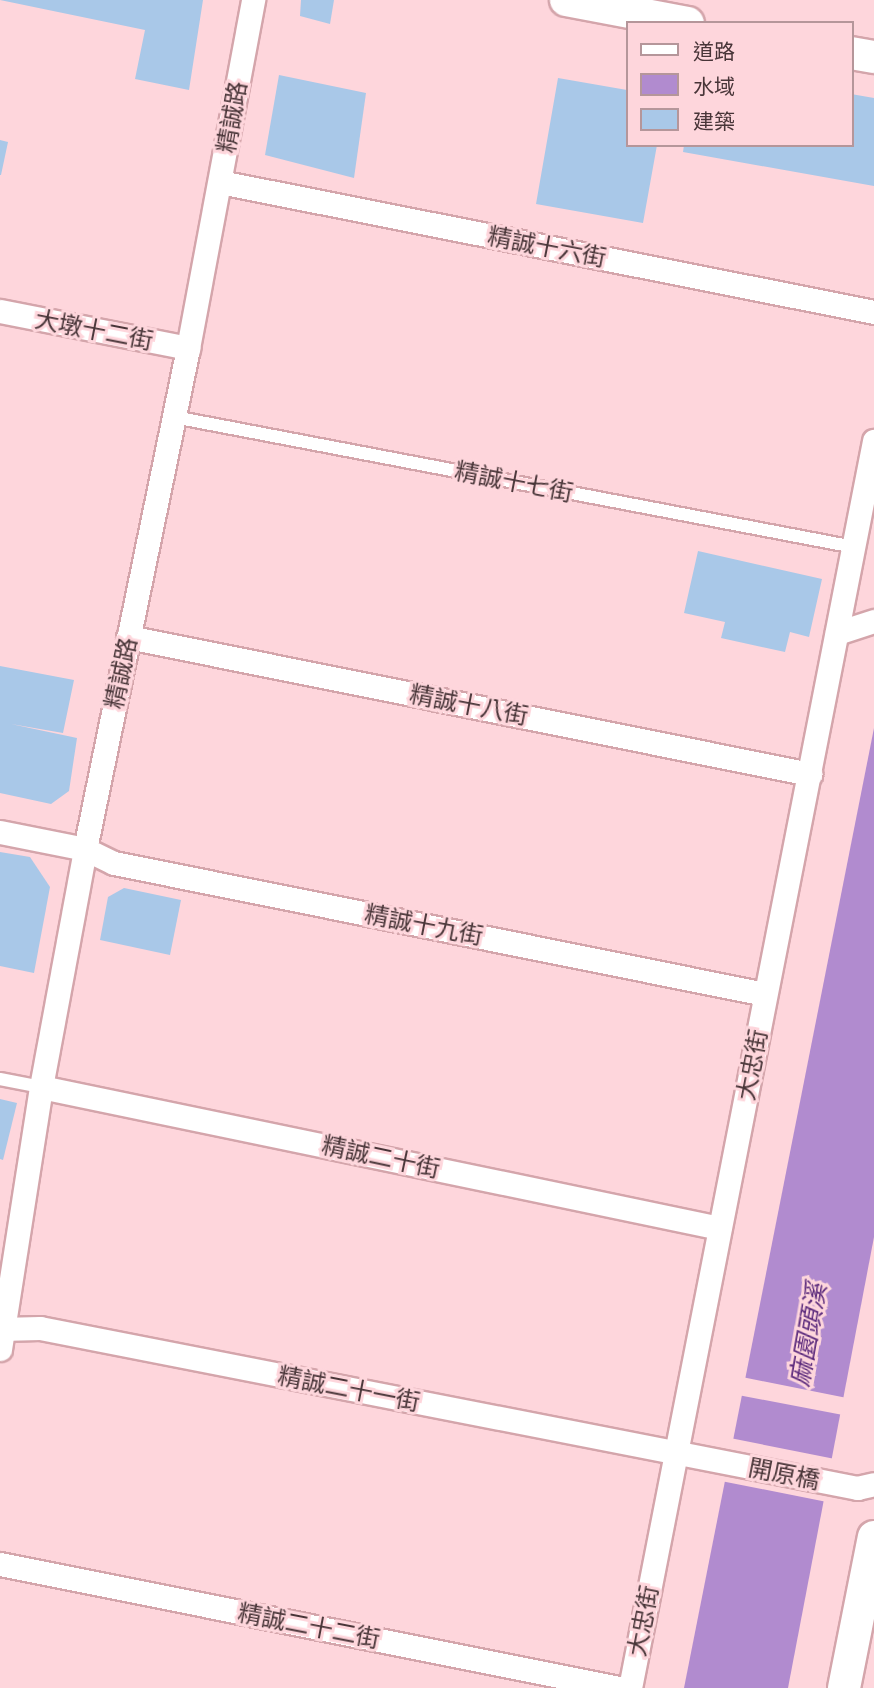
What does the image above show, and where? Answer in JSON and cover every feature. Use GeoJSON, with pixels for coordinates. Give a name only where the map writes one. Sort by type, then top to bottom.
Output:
{"type":"FeatureCollection","features":[{"type":"Feature","properties":{"kind":"main road"},"geometry":{"type":"LineString","coordinates":[[566,0],[677,21]]}},
{"type":"Feature","properties":{"kind":"main road"},"geometry":{"type":"LineString","coordinates":[[853,53],[874,57]]}},
{"type":"Feature","properties":{"kind":"main road"},"geometry":{"type":"LineString","coordinates":[[845,1688],[874,1537]]}},
{"type":"Feature","properties":{"kind":"street","name":"精誠路"},"geometry":{"type":"LineString","coordinates":[[1,1336],[41,1087],[85,849],[188,348],[253,0]]}},
{"type":"Feature","properties":{"kind":"street","name":"精誠十六街"},"geometry":{"type":"LineString","coordinates":[[220,181],[874,312]]}},
{"type":"Feature","properties":{"kind":"street","name":"大墩十二街"},"geometry":{"type":"LineString","coordinates":[[0,312],[188,348]]}},
{"type":"Feature","properties":{"kind":"street","name":"大忠街"},"geometry":{"type":"LineString","coordinates":[[630,1688],[685,1455],[720,1228],[874,441]]}},
{"type":"Feature","properties":{"kind":"street"},"geometry":{"type":"LineString","coordinates":[[838,633],[874,621]]}},
{"type":"Feature","properties":{"kind":"street","name":"精誠十八街"},"geometry":{"type":"LineString","coordinates":[[128,637],[810,774]]}},
{"type":"Feature","properties":{"kind":"street","name":"精誠十九街"},"geometry":{"type":"LineString","coordinates":[[0,832],[85,849],[114,863],[765,994]]}},
{"type":"Feature","properties":{"kind":"street","name":"精誠二十街"},"geometry":{"type":"LineString","coordinates":[[41,1087],[720,1228]]}},
{"type":"Feature","properties":{"kind":"street","name":"精誠二十一街"},"geometry":{"type":"LineString","coordinates":[[1,1336],[40,1328],[685,1455]]}},
{"type":"Feature","properties":{"kind":"street","name":"開原橋"},"geometry":{"type":"LineString","coordinates":[[685,1455],[866,1486]]}},
{"type":"Feature","properties":{"kind":"street","name":"精誠二十二街"},"geometry":{"type":"LineString","coordinates":[[0,1564],[619,1688]]}},
{"type":"Feature","properties":{"kind":"lane","name":"精誠十七街"},"geometry":{"type":"LineString","coordinates":[[174,417],[854,547]]}},
{"type":"Feature","properties":{"kind":"lane"},"geometry":{"type":"LineString","coordinates":[[0,1079],[41,1087]]}},
{"type":"Feature","properties":{"kind":"water","name":"麻園頭溪"},"geometry":{"type":"Polygon","coordinates":[[[874,728],[874,1237],[788,1688],[684,1688],[874,728]]]}},
{"type":"Feature","properties":{"kind":"pier"},"geometry":{"type":"Polygon","coordinates":[[[742,1377],[847,1398],[843,1415],[738,1395],[742,1377]]]}},
{"type":"Feature","properties":{"kind":"pier"},"geometry":{"type":"Polygon","coordinates":[[[730,1438],[835,1459],[827,1502],[721,1481],[730,1438]]]}},
{"type":"Feature","properties":{"kind":"building"},"geometry":{"type":"Polygon","coordinates":[[[0,0],[203,0],[189,90],[135,79],[145,30],[0,0]]]}},
{"type":"Feature","properties":{"kind":"building"},"geometry":{"type":"Polygon","coordinates":[[[301,0],[334,0],[330,24],[300,16],[301,0]]]}},
{"type":"Feature","properties":{"kind":"building"},"geometry":{"type":"Polygon","coordinates":[[[279,75],[366,93],[354,178],[265,155],[279,75]]]}},
{"type":"Feature","properties":{"kind":"building"},"geometry":{"type":"Polygon","coordinates":[[[558,78],[626,90],[626,147],[657,147],[643,223],[536,204],[558,78]]]}},
{"type":"Feature","properties":{"kind":"building"},"geometry":{"type":"Polygon","coordinates":[[[853,94],[874,98],[874,186],[683,152],[684,147],[853,147],[853,94]]]}},
{"type":"Feature","properties":{"kind":"building"},"geometry":{"type":"Polygon","coordinates":[[[0,140],[8,142],[1,175],[0,175],[0,140]]]}},
{"type":"Feature","properties":{"kind":"building"},"geometry":{"type":"Polygon","coordinates":[[[698,551],[822,579],[809,637],[790,632],[785,652],[721,638],[725,622],[684,613],[698,551]]]}},
{"type":"Feature","properties":{"kind":"building"},"geometry":{"type":"Polygon","coordinates":[[[0,666],[74,680],[63,733],[11,724],[77,738],[69,791],[51,804],[0,793],[0,666]]]}},
{"type":"Feature","properties":{"kind":"building"},"geometry":{"type":"Polygon","coordinates":[[[0,852],[30,857],[50,887],[34,973],[0,966],[0,852]]]}},
{"type":"Feature","properties":{"kind":"building"},"geometry":{"type":"Polygon","coordinates":[[[124,888],[181,900],[170,955],[100,940],[108,897],[124,888]]]}},
{"type":"Feature","properties":{"kind":"building"},"geometry":{"type":"Polygon","coordinates":[[[0,1099],[17,1103],[3,1160],[0,1159],[0,1099]]]}}]}
